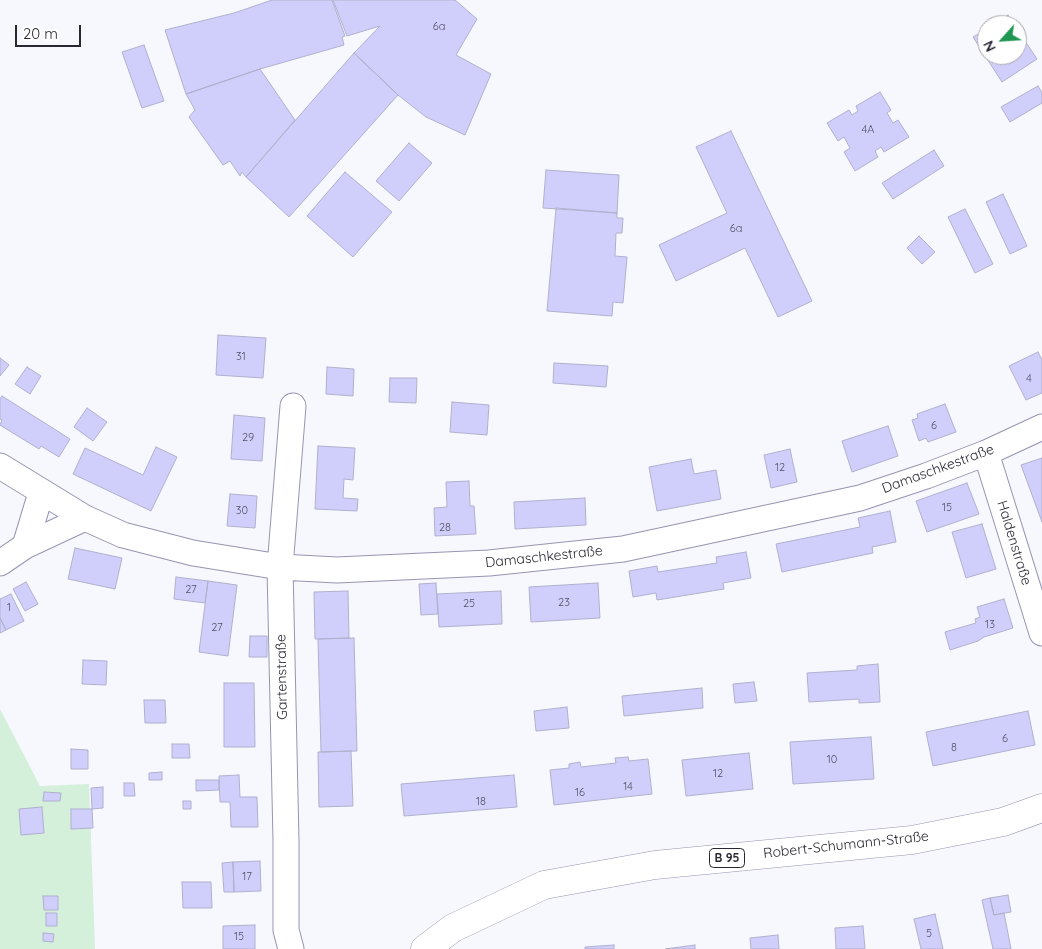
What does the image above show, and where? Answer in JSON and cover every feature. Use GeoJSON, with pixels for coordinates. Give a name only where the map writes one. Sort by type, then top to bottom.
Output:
{"type":"FeatureCollection","features":[{"type":"Feature","properties":{"kind":"main road","name":"Robert-Schumann-Straße"},"geometry":{"type":"LineString","coordinates":[[426,949],[453,928],[544,885],[655,865],[912,840],[1003,822],[1042,808]]}},
{"type":"Feature","properties":{"kind":"street","name":"Gartenstraße"},"geometry":{"type":"LineString","coordinates":[[291,949],[286,930],[280,567],[293,406]]}},
{"type":"Feature","properties":{"kind":"street","name":"Damaschkestraße"},"geometry":{"type":"LineString","coordinates":[[0,466],[41,493],[85,518],[123,535],[193,553],[280,567],[337,570],[489,563],[623,549],[860,498],[986,453],[1042,427]]}},
{"type":"Feature","properties":{"kind":"street","name":"Haldenstraße"},"geometry":{"type":"LineString","coordinates":[[986,453],[1042,633]]}},
{"type":"Feature","properties":{"kind":"street"},"geometry":{"type":"LineString","coordinates":[[25,546],[41,493]]}},
{"type":"Feature","properties":{"kind":"street"},"geometry":{"type":"LineString","coordinates":[[0,563],[25,546],[85,518]]}},
{"type":"Feature","properties":{"kind":"green space"},"geometry":{"type":"Polygon","coordinates":[[[0,709],[40,786],[89,784],[95,949],[0,949],[0,709]]]}},
{"type":"Feature","properties":{"kind":"building"},"geometry":{"type":"Polygon","coordinates":[[[272,0],[332,0],[345,36],[342,37],[344,45],[260,69],[186,94],[165,30],[234,13],[272,0]]]}},
{"type":"Feature","properties":{"kind":"building"},"geometry":{"type":"Polygon","coordinates":[[[333,0],[455,0],[477,19],[456,55],[491,74],[465,135],[426,117],[398,95],[354,53],[380,26],[347,36],[333,0]]]}},
{"type":"Feature","properties":{"kind":"building"},"geometry":{"type":"Polygon","coordinates":[[[977,35],[977,43],[973,37],[977,35]]]}},
{"type":"Feature","properties":{"kind":"building"},"geometry":{"type":"Polygon","coordinates":[[[1027,44],[1037,59],[1002,82],[991,65],[1027,65],[1027,44]]]}},
{"type":"Feature","properties":{"kind":"building"},"geometry":{"type":"Polygon","coordinates":[[[144,45],[164,101],[142,108],[122,52],[144,45]]]}},
{"type":"Feature","properties":{"kind":"building"},"geometry":{"type":"Polygon","coordinates":[[[354,53],[398,95],[289,217],[246,177],[354,53]]]}},
{"type":"Feature","properties":{"kind":"building"},"geometry":{"type":"Polygon","coordinates":[[[260,69],[295,120],[246,177],[242,172],[240,176],[230,161],[223,165],[189,117],[195,110],[186,94],[260,69]]]}},
{"type":"Feature","properties":{"kind":"building"},"geometry":{"type":"Polygon","coordinates":[[[1038,86],[1042,93],[1042,103],[1010,122],[1001,107],[1038,86]]]}},
{"type":"Feature","properties":{"kind":"building"},"geometry":{"type":"Polygon","coordinates":[[[880,92],[891,110],[887,113],[893,123],[898,120],[909,137],[884,152],[881,147],[875,151],[878,157],[855,171],[844,152],[850,148],[844,137],[838,141],[827,123],[849,110],[852,115],[858,111],[856,106],[880,92]]]}},
{"type":"Feature","properties":{"kind":"building"},"geometry":{"type":"Polygon","coordinates":[[[731,131],[812,301],[778,317],[745,248],[676,281],[659,245],[727,213],[696,147],[731,131]]]}},
{"type":"Feature","properties":{"kind":"building"},"geometry":{"type":"Polygon","coordinates":[[[409,143],[432,163],[399,201],[376,181],[409,143]]]}},
{"type":"Feature","properties":{"kind":"building"},"geometry":{"type":"Polygon","coordinates":[[[934,150],[944,166],[893,199],[882,183],[934,150]]]}},
{"type":"Feature","properties":{"kind":"building"},"geometry":{"type":"Polygon","coordinates":[[[546,170],[619,175],[617,213],[543,208],[546,170]]]}},
{"type":"Feature","properties":{"kind":"building"},"geometry":{"type":"Polygon","coordinates":[[[345,172],[392,212],[353,257],[307,216],[345,172]]]}},
{"type":"Feature","properties":{"kind":"building"},"geometry":{"type":"Polygon","coordinates":[[[1003,194],[1027,246],[1010,254],[986,202],[1003,194]]]}},
{"type":"Feature","properties":{"kind":"building"},"geometry":{"type":"Polygon","coordinates":[[[556,208],[617,213],[617,218],[623,218],[622,233],[616,233],[615,256],[627,257],[623,303],[613,302],[612,316],[547,311],[556,208]]]}},
{"type":"Feature","properties":{"kind":"building"},"geometry":{"type":"Polygon","coordinates":[[[965,209],[993,264],[975,273],[948,217],[965,209]]]}},
{"type":"Feature","properties":{"kind":"building"},"geometry":{"type":"Polygon","coordinates":[[[919,236],[935,252],[922,264],[907,248],[919,236]]]}},
{"type":"Feature","properties":{"kind":"building"},"geometry":{"type":"Polygon","coordinates":[[[218,335],[266,338],[263,378],[216,375],[218,335]]]}},
{"type":"Feature","properties":{"kind":"building"},"geometry":{"type":"Polygon","coordinates":[[[1038,352],[1042,360],[1042,393],[1026,400],[1009,366],[1038,352]]]}},
{"type":"Feature","properties":{"kind":"building"},"geometry":{"type":"Polygon","coordinates":[[[0,358],[9,365],[0,376],[0,358]]]}},
{"type":"Feature","properties":{"kind":"building"},"geometry":{"type":"Polygon","coordinates":[[[554,363],[608,366],[606,387],[553,383],[554,363]]]}},
{"type":"Feature","properties":{"kind":"building"},"geometry":{"type":"Polygon","coordinates":[[[27,367],[41,376],[30,394],[15,384],[27,367]]]}},
{"type":"Feature","properties":{"kind":"building"},"geometry":{"type":"Polygon","coordinates":[[[327,367],[354,369],[353,396],[326,394],[327,367]]]}},
{"type":"Feature","properties":{"kind":"building"},"geometry":{"type":"Polygon","coordinates":[[[390,378],[417,378],[416,403],[389,402],[390,378]]]}},
{"type":"Feature","properties":{"kind":"building"},"geometry":{"type":"Polygon","coordinates":[[[2,396],[70,439],[59,457],[41,446],[39,449],[0,425],[2,420],[0,419],[0,399],[2,396]]]}},
{"type":"Feature","properties":{"kind":"building"},"geometry":{"type":"Polygon","coordinates":[[[452,402],[489,405],[487,435],[450,432],[452,402]]]}},
{"type":"Feature","properties":{"kind":"building"},"geometry":{"type":"Polygon","coordinates":[[[945,404],[956,432],[928,442],[926,438],[919,441],[912,420],[918,418],[917,414],[945,404]]]}},
{"type":"Feature","properties":{"kind":"building"},"geometry":{"type":"Polygon","coordinates":[[[87,408],[107,422],[93,441],[74,427],[87,408]]]}},
{"type":"Feature","properties":{"kind":"building"},"geometry":{"type":"Polygon","coordinates":[[[234,415],[265,418],[262,461],[231,459],[234,415]]]}},
{"type":"Feature","properties":{"kind":"building"},"geometry":{"type":"Polygon","coordinates":[[[888,426],[898,456],[852,472],[842,441],[888,426]]]}},
{"type":"Feature","properties":{"kind":"building"},"geometry":{"type":"Polygon","coordinates":[[[318,446],[355,448],[353,480],[344,479],[343,498],[358,499],[357,511],[315,509],[318,446]]]}},
{"type":"Feature","properties":{"kind":"building"},"geometry":{"type":"Polygon","coordinates":[[[156,447],[177,457],[151,511],[73,474],[85,448],[143,475],[156,447]]]}},
{"type":"Feature","properties":{"kind":"building"},"geometry":{"type":"Polygon","coordinates":[[[790,449],[797,482],[771,488],[764,455],[790,449]]]}},
{"type":"Feature","properties":{"kind":"building"},"geometry":{"type":"Polygon","coordinates":[[[1042,458],[1042,522],[1021,465],[1042,458]]]}},
{"type":"Feature","properties":{"kind":"building"},"geometry":{"type":"Polygon","coordinates":[[[691,459],[694,474],[716,470],[721,499],[657,511],[649,467],[691,459]]]}},
{"type":"Feature","properties":{"kind":"building"},"geometry":{"type":"Polygon","coordinates":[[[469,481],[470,506],[474,506],[476,534],[435,536],[434,508],[447,507],[446,482],[469,481]]]}},
{"type":"Feature","properties":{"kind":"building"},"geometry":{"type":"Polygon","coordinates":[[[967,483],[979,514],[927,532],[916,501],[967,483]]]}},
{"type":"Feature","properties":{"kind":"building"},"geometry":{"type":"Polygon","coordinates":[[[230,494],[257,496],[255,528],[227,526],[230,494]]]}},
{"type":"Feature","properties":{"kind":"building"},"geometry":{"type":"Polygon","coordinates":[[[585,498],[586,525],[515,529],[514,502],[585,498]]]}},
{"type":"Feature","properties":{"kind":"building"},"geometry":{"type":"Polygon","coordinates":[[[890,511],[896,542],[872,547],[873,553],[782,572],[776,544],[860,527],[858,518],[890,511]]]}},
{"type":"Feature","properties":{"kind":"building"},"geometry":{"type":"Polygon","coordinates":[[[982,524],[996,569],[966,578],[952,532],[982,524]]]}},
{"type":"Feature","properties":{"kind":"building"},"geometry":{"type":"Polygon","coordinates":[[[75,548],[122,558],[115,589],[68,579],[75,548]]]}},
{"type":"Feature","properties":{"kind":"building"},"geometry":{"type":"Polygon","coordinates":[[[746,552],[751,578],[723,583],[724,589],[657,600],[656,593],[633,597],[629,571],[657,566],[658,572],[717,563],[716,557],[746,552]]]}},
{"type":"Feature","properties":{"kind":"building"},"geometry":{"type":"Polygon","coordinates":[[[176,577],[208,581],[205,603],[174,599],[176,577]]]}},
{"type":"Feature","properties":{"kind":"building"},"geometry":{"type":"Polygon","coordinates":[[[208,581],[237,585],[228,656],[199,652],[208,581]]]}},
{"type":"Feature","properties":{"kind":"building"},"geometry":{"type":"Polygon","coordinates":[[[26,582],[38,604],[25,611],[13,589],[26,582]]]}},
{"type":"Feature","properties":{"kind":"building"},"geometry":{"type":"Polygon","coordinates":[[[436,583],[438,614],[421,615],[419,584],[436,583]]]}},
{"type":"Feature","properties":{"kind":"building"},"geometry":{"type":"Polygon","coordinates":[[[598,583],[600,618],[531,622],[529,587],[598,583]]]}},
{"type":"Feature","properties":{"kind":"building"},"geometry":{"type":"Polygon","coordinates":[[[348,591],[349,638],[315,639],[314,592],[348,591]]]}},
{"type":"Feature","properties":{"kind":"building"},"geometry":{"type":"Polygon","coordinates":[[[501,591],[502,624],[439,627],[437,594],[501,591]]]}},
{"type":"Feature","properties":{"kind":"building"},"geometry":{"type":"Polygon","coordinates":[[[11,594],[24,621],[6,630],[0,618],[0,599],[11,594]]]}},
{"type":"Feature","properties":{"kind":"building"},"geometry":{"type":"Polygon","coordinates":[[[1004,599],[1013,628],[950,650],[945,632],[976,623],[975,619],[980,617],[977,607],[1004,599]]]}},
{"type":"Feature","properties":{"kind":"building"},"geometry":{"type":"Polygon","coordinates":[[[0,618],[6,630],[0,633],[0,618]]]}},
{"type":"Feature","properties":{"kind":"building"},"geometry":{"type":"Polygon","coordinates":[[[250,636],[267,636],[267,657],[249,657],[250,636]]]}},
{"type":"Feature","properties":{"kind":"building"},"geometry":{"type":"Polygon","coordinates":[[[354,638],[357,751],[321,752],[318,639],[354,638]]]}},
{"type":"Feature","properties":{"kind":"building"},"geometry":{"type":"Polygon","coordinates":[[[83,660],[107,661],[106,685],[82,684],[83,660]]]}},
{"type":"Feature","properties":{"kind":"building"},"geometry":{"type":"Polygon","coordinates":[[[878,664],[880,702],[859,703],[859,699],[809,702],[807,673],[857,670],[857,666],[878,664]]]}},
{"type":"Feature","properties":{"kind":"building"},"geometry":{"type":"Polygon","coordinates":[[[754,682],[757,701],[735,703],[733,684],[754,682]]]}},
{"type":"Feature","properties":{"kind":"building"},"geometry":{"type":"Polygon","coordinates":[[[224,683],[254,683],[255,747],[224,747],[224,683]]]}},
{"type":"Feature","properties":{"kind":"building"},"geometry":{"type":"Polygon","coordinates":[[[702,688],[703,708],[624,716],[622,696],[702,688]]]}},
{"type":"Feature","properties":{"kind":"building"},"geometry":{"type":"Polygon","coordinates":[[[144,700],[165,700],[166,723],[145,723],[144,700]]]}},
{"type":"Feature","properties":{"kind":"building"},"geometry":{"type":"Polygon","coordinates":[[[567,707],[569,728],[536,731],[534,711],[567,707]]]}},
{"type":"Feature","properties":{"kind":"building"},"geometry":{"type":"Polygon","coordinates":[[[1028,711],[1035,745],[933,766],[926,732],[1028,711]]]}},
{"type":"Feature","properties":{"kind":"building"},"geometry":{"type":"Polygon","coordinates":[[[871,737],[874,779],[793,784],[790,742],[871,737]]]}},
{"type":"Feature","properties":{"kind":"building"},"geometry":{"type":"Polygon","coordinates":[[[172,744],[189,744],[190,758],[172,758],[172,744]]]}},
{"type":"Feature","properties":{"kind":"building"},"geometry":{"type":"Polygon","coordinates":[[[71,749],[88,750],[88,769],[71,769],[71,749]]]}},
{"type":"Feature","properties":{"kind":"building"},"geometry":{"type":"Polygon","coordinates":[[[351,751],[353,806],[319,807],[318,752],[351,751]]]}},
{"type":"Feature","properties":{"kind":"building"},"geometry":{"type":"Polygon","coordinates":[[[749,753],[753,789],[686,796],[682,760],[749,753]]]}},
{"type":"Feature","properties":{"kind":"building"},"geometry":{"type":"Polygon","coordinates":[[[628,757],[629,761],[648,759],[652,794],[554,805],[550,770],[569,768],[569,764],[580,762],[581,767],[616,763],[615,758],[628,757]]]}},
{"type":"Feature","properties":{"kind":"building"},"geometry":{"type":"Polygon","coordinates":[[[162,772],[162,780],[149,780],[149,773],[162,772]]]}},
{"type":"Feature","properties":{"kind":"building"},"geometry":{"type":"Polygon","coordinates":[[[239,775],[240,797],[257,797],[258,827],[231,827],[230,802],[220,802],[219,776],[239,775]]]}},
{"type":"Feature","properties":{"kind":"building"},"geometry":{"type":"Polygon","coordinates":[[[514,775],[517,807],[404,816],[401,784],[514,775]]]}},
{"type":"Feature","properties":{"kind":"building"},"geometry":{"type":"Polygon","coordinates":[[[196,780],[219,780],[219,790],[196,791],[196,780]]]}},
{"type":"Feature","properties":{"kind":"building"},"geometry":{"type":"Polygon","coordinates":[[[124,783],[134,783],[135,796],[124,796],[124,783]]]}},
{"type":"Feature","properties":{"kind":"building"},"geometry":{"type":"Polygon","coordinates":[[[103,787],[103,808],[92,809],[91,788],[103,787]]]}},
{"type":"Feature","properties":{"kind":"building"},"geometry":{"type":"Polygon","coordinates":[[[44,792],[61,793],[60,801],[43,801],[44,792]]]}},
{"type":"Feature","properties":{"kind":"building"},"geometry":{"type":"Polygon","coordinates":[[[183,801],[191,801],[191,809],[183,809],[183,801]]]}},
{"type":"Feature","properties":{"kind":"building"},"geometry":{"type":"Polygon","coordinates":[[[42,807],[44,833],[21,835],[19,809],[42,807]]]}},
{"type":"Feature","properties":{"kind":"building"},"geometry":{"type":"Polygon","coordinates":[[[71,809],[92,809],[93,828],[71,829],[71,809]]]}},
{"type":"Feature","properties":{"kind":"building"},"geometry":{"type":"Polygon","coordinates":[[[260,861],[261,891],[234,892],[233,862],[260,861]]]}},
{"type":"Feature","properties":{"kind":"building"},"geometry":{"type":"Polygon","coordinates":[[[233,862],[234,892],[224,892],[222,863],[233,862]]]}},
{"type":"Feature","properties":{"kind":"building"},"geometry":{"type":"Polygon","coordinates":[[[182,882],[211,882],[212,908],[183,908],[182,882]]]}},
{"type":"Feature","properties":{"kind":"building"},"geometry":{"type":"Polygon","coordinates":[[[1008,895],[1011,912],[994,915],[990,898],[1008,895]]]}},
{"type":"Feature","properties":{"kind":"building"},"geometry":{"type":"Polygon","coordinates":[[[43,896],[58,896],[58,910],[44,910],[43,896]]]}},
{"type":"Feature","properties":{"kind":"building"},"geometry":{"type":"Polygon","coordinates":[[[990,898],[994,915],[1004,913],[1011,949],[993,949],[982,900],[990,898]]]}},
{"type":"Feature","properties":{"kind":"building"},"geometry":{"type":"Polygon","coordinates":[[[46,913],[57,913],[57,926],[46,926],[46,913]]]}},
{"type":"Feature","properties":{"kind":"building"},"geometry":{"type":"Polygon","coordinates":[[[935,914],[943,949],[921,949],[914,919],[935,914]]]}},
{"type":"Feature","properties":{"kind":"building"},"geometry":{"type":"Polygon","coordinates":[[[255,925],[255,949],[223,949],[223,926],[255,925]]]}},
{"type":"Feature","properties":{"kind":"building"},"geometry":{"type":"Polygon","coordinates":[[[863,926],[865,949],[836,949],[835,928],[863,926]]]}},
{"type":"Feature","properties":{"kind":"building"},"geometry":{"type":"Polygon","coordinates":[[[43,933],[54,934],[53,942],[43,941],[43,933]]]}},
{"type":"Feature","properties":{"kind":"building"},"geometry":{"type":"Polygon","coordinates":[[[778,935],[779,949],[751,949],[750,938],[778,935]]]}},
{"type":"Feature","properties":{"kind":"building"},"geometry":{"type":"Polygon","coordinates":[[[614,945],[614,949],[585,949],[585,947],[614,945]]]}},
{"type":"Feature","properties":{"kind":"building"},"geometry":{"type":"Polygon","coordinates":[[[695,945],[695,949],[665,949],[695,945]]]}}]}
